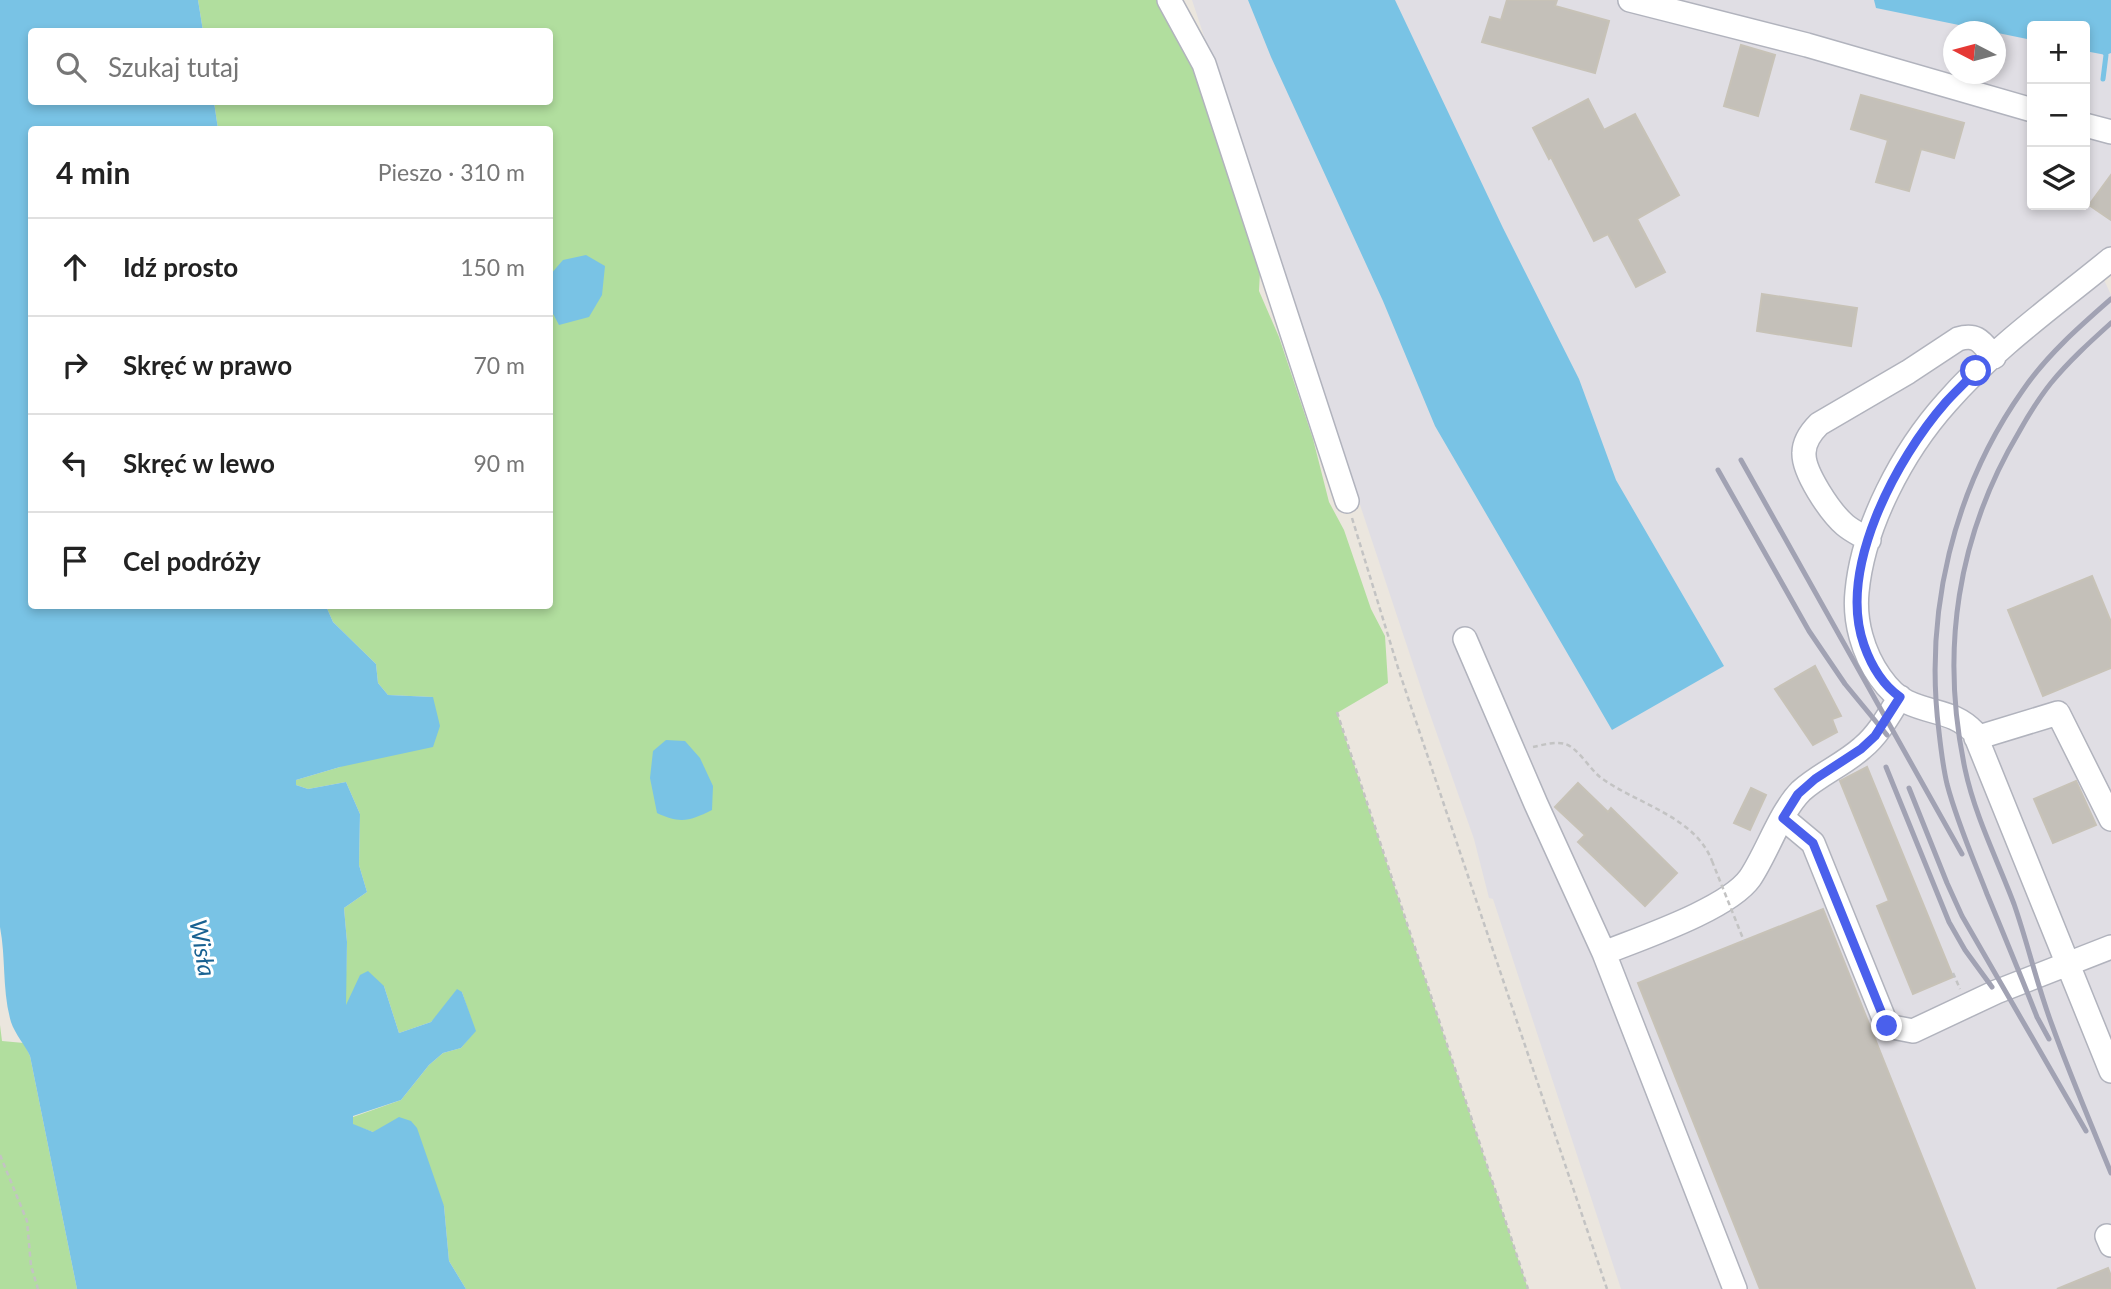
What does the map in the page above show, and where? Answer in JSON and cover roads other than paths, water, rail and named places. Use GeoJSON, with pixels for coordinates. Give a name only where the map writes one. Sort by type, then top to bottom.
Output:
{"type":"FeatureCollection","features":[{"type":"Feature","properties":{"kind":"street"},"geometry":{"type":"LineString","coordinates":[[1169,0],[1204,65],[1347,501]]}},
{"type":"Feature","properties":{"kind":"street"},"geometry":{"type":"LineString","coordinates":[[1630,0],[1807,45],[2027,109]]}},
{"type":"Feature","properties":{"kind":"street"},"geometry":{"type":"LineString","coordinates":[[2090,126],[2111,132]]}},
{"type":"Feature","properties":{"kind":"street"},"geometry":{"type":"LineString","coordinates":[[2111,259],[1994,356],[1947,402],[1912,448],[1882,503],[1861,565],[1857,593],[1861,637],[1868,656],[1892,692],[1907,702],[1956,718],[1966,724],[1976,738],[2111,1071]]}},
{"type":"Feature","properties":{"kind":"street"},"geometry":{"type":"LineString","coordinates":[[1869,540],[1845,525],[1828,505],[1806,467],[1803,455],[1811,432],[1819,424],[1958,339],[1968,336],[1977,338],[1994,356]]}},
{"type":"Feature","properties":{"kind":"street"},"geometry":{"type":"LineString","coordinates":[[1465,639],[1604,953],[1735,1289]]}},
{"type":"Feature","properties":{"kind":"street"},"geometry":{"type":"LineString","coordinates":[[1604,953],[1699,914],[1734,895],[1749,880],[1798,794],[1875,736],[1900,697]]}},
{"type":"Feature","properties":{"kind":"street"},"geometry":{"type":"LineString","coordinates":[[1976,738],[2058,713],[2111,818]]}},
{"type":"Feature","properties":{"kind":"street"},"geometry":{"type":"LineString","coordinates":[[1783,818],[1813,843],[1887,1026],[1913,1031],[1996,992],[2111,947]]}},
{"type":"Feature","properties":{"kind":"water","name":"Wisła"},"geometry":{"type":"Polygon","coordinates":[[[0,0],[198,0],[203,28],[28,28],[28,105],[214,105],[218,126],[28,126],[28,609],[327,609],[333,622],[376,664],[378,683],[388,695],[433,697],[440,726],[433,747],[340,767],[296,780],[296,785],[308,789],[346,782],[360,814],[359,865],[367,892],[344,908],[347,942],[346,1005],[360,975],[368,971],[384,986],[399,1033],[431,1022],[457,989],[462,992],[476,1031],[461,1048],[443,1053],[429,1065],[401,1100],[353,1116],[353,1124],[373,1132],[399,1117],[411,1121],[417,1128],[444,1206],[449,1261],[466,1289],[77,1289],[30,1056],[13,1026],[8,1010],[0,927],[0,0]]]}},
{"type":"Feature","properties":{"kind":"water"},"geometry":{"type":"Polygon","coordinates":[[[1248,0],[1395,0],[1503,228],[1579,379],[1616,480],[1724,666],[1612,730],[1435,426],[1383,301],[1271,57],[1248,0]]]}},
{"type":"Feature","properties":{"kind":"water"},"geometry":{"type":"Polygon","coordinates":[[[1874,0],[2111,0],[2111,53],[2106,55],[2090,52],[2090,21],[2027,21],[2027,39],[2006,35],[2006,21],[1943,22],[1876,8],[1874,0]]]}},
{"type":"Feature","properties":{"kind":"water"},"geometry":{"type":"Polygon","coordinates":[[[586,255],[605,266],[602,295],[589,317],[559,325],[553,314],[553,272],[563,260],[586,255]]]}},
{"type":"Feature","properties":{"kind":"water"},"geometry":{"type":"Polygon","coordinates":[[[666,740],[685,741],[700,758],[713,786],[712,810],[685,820],[672,819],[657,813],[650,778],[653,751],[666,740]]]}},
{"type":"Feature","properties":{"kind":"waterway"},"geometry":{"type":"LineString","coordinates":[[2103,79],[2106,55],[2104,51]]}},
{"type":"Feature","properties":{"kind":"railway"},"geometry":{"type":"LineString","coordinates":[[2049,1039],[2037,1017],[1951,798],[1939,732],[1935,687],[1936,642],[1949,554],[1978,468],[1999,428],[2042,365],[2111,299]]}},
{"type":"Feature","properties":{"kind":"railway"},"geometry":{"type":"LineString","coordinates":[[2111,323],[2072,359],[2047,389],[2026,420],[1998,472],[1981,512],[1959,595],[1954,681],[1965,769],[1974,804],[2014,904],[2059,1044],[2111,1173]]}},
{"type":"Feature","properties":{"kind":"railway"},"geometry":{"type":"LineString","coordinates":[[1741,460],[1962,854]]}},
{"type":"Feature","properties":{"kind":"railway"},"geometry":{"type":"LineString","coordinates":[[1718,470],[1809,631],[1845,684],[1887,735]]}},
{"type":"Feature","properties":{"kind":"railway"},"geometry":{"type":"LineString","coordinates":[[1886,767],[1949,922],[1965,950],[1992,987]]}},
{"type":"Feature","properties":{"kind":"railway"},"geometry":{"type":"LineString","coordinates":[[1909,788],[1962,916],[2086,1131]]}}]}
